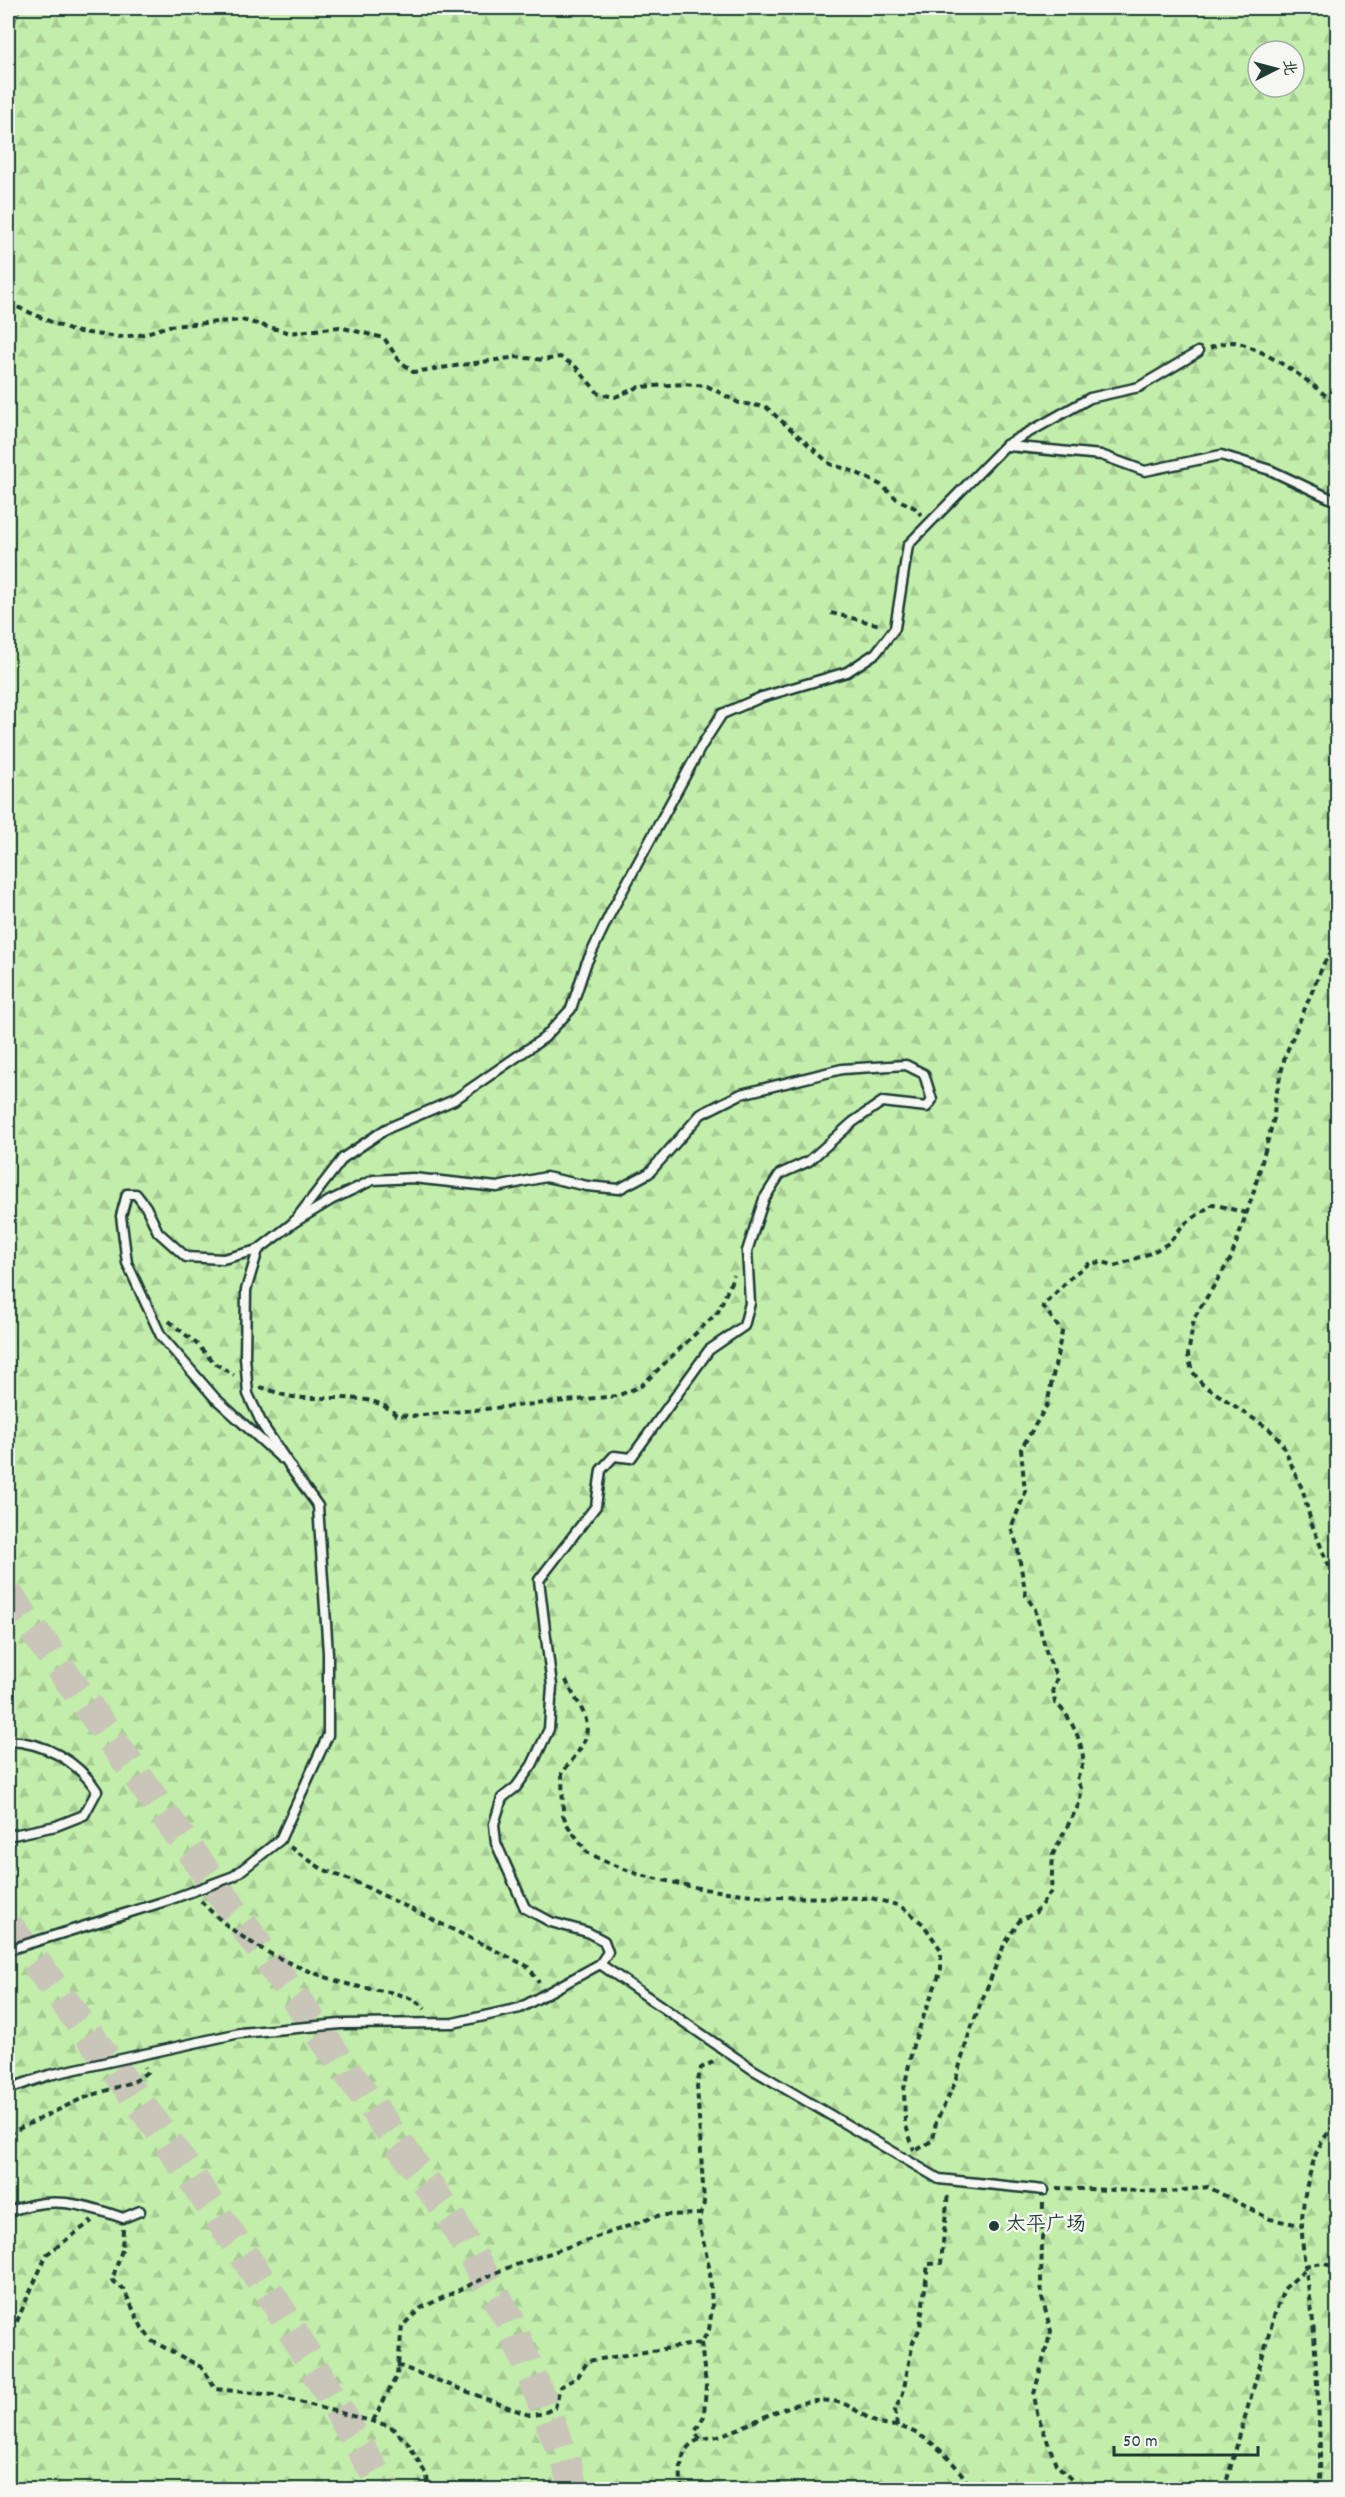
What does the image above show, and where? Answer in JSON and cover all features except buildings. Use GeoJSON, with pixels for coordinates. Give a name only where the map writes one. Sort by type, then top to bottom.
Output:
{"type":"FeatureCollection","features":[{"type":"Feature","properties":{"kind":"lane"},"geometry":{"type":"LineString","coordinates":[[292,1223],[342,1158],[386,1129],[454,1100],[544,1038],[571,1009],[586,964],[611,912],[722,714],[762,697],[847,672],[876,653],[895,628],[908,545],[1006,446],[1090,398],[1139,387],[1198,352]]}},
{"type":"Feature","properties":{"kind":"lane"},"geometry":{"type":"LineString","coordinates":[[1006,446],[1101,455],[1145,471],[1221,454],[1270,470],[1338,502]]}},
{"type":"Feature","properties":{"kind":"lane"},"geometry":{"type":"LineString","coordinates":[[8,2089],[49,2075],[240,2033],[341,2024],[453,2023],[520,2008],[600,1964],[608,1952],[604,1941],[587,1932],[551,1922],[525,1908],[496,1843],[494,1824],[502,1798],[516,1787],[532,1765],[549,1729],[552,1686],[539,1580],[596,1506],[601,1470],[614,1456],[631,1458],[710,1350],[744,1326],[750,1303],[747,1251],[764,1199],[780,1174],[809,1161],[853,1122],[882,1102],[927,1107],[932,1100],[924,1074],[906,1065],[842,1070],[741,1094],[701,1114],[648,1173],[620,1189],[587,1186],[546,1177],[497,1187],[414,1178],[373,1180],[330,1200],[292,1223],[258,1250],[223,1259],[186,1257],[158,1232],[146,1207],[136,1194],[127,1194],[121,1216],[127,1263],[161,1336],[215,1398],[292,1468]]}},
{"type":"Feature","properties":{"kind":"lane"},"geometry":{"type":"LineString","coordinates":[[8,1950],[192,1892],[234,1876],[280,1840],[328,1735],[328,1653],[318,1506],[263,1426],[248,1394],[246,1290],[258,1250]]}},
{"type":"Feature","properties":{"kind":"lane"},"geometry":{"type":"LineString","coordinates":[[8,1741],[18,1741],[59,1754],[86,1773],[97,1791],[84,1815],[56,1826],[8,1836]]}},
{"type":"Feature","properties":{"kind":"lane"},"geometry":{"type":"LineString","coordinates":[[600,1964],[729,2053],[939,2179],[1044,2190]]}},
{"type":"Feature","properties":{"kind":"lane"},"geometry":{"type":"LineString","coordinates":[[8,2212],[32,2202],[62,2202],[105,2211],[123,2218],[140,2211]]}},
{"type":"Feature","properties":{"kind":"path"},"geometry":{"type":"LineString","coordinates":[[8,303],[72,331],[118,337],[140,335],[169,326],[242,320],[291,333],[339,327],[384,338],[398,359],[413,372],[517,357],[544,360],[560,357],[575,366],[599,394],[615,397],[639,387],[684,384],[707,386],[739,403],[766,407],[830,464],[855,472],[881,485],[897,499],[915,508],[928,524]]}},
{"type":"Feature","properties":{"kind":"path"},"geometry":{"type":"LineString","coordinates":[[1198,352],[1234,342],[1259,350],[1289,368],[1338,409]]}},
{"type":"Feature","properties":{"kind":"path"},"geometry":{"type":"LineString","coordinates":[[831,613],[895,628]]}},
{"type":"Feature","properties":{"kind":"path"},"geometry":{"type":"LineString","coordinates":[[1338,737],[1332,764],[1338,791]]}},
{"type":"Feature","properties":{"kind":"path"},"geometry":{"type":"LineString","coordinates":[[1338,942],[1324,963],[1285,1056],[1272,1126],[1246,1213],[1231,1257],[1194,1318],[1188,1354],[1192,1371],[1202,1384],[1269,1429],[1281,1441],[1303,1491],[1311,1522],[1338,1589]]}},
{"type":"Feature","properties":{"kind":"path"},"geometry":{"type":"LineString","coordinates":[[914,2151],[923,2149],[933,2140],[936,2122],[954,2085],[970,2031],[1004,1945],[1020,1920],[1035,1913],[1051,1892],[1053,1854],[1080,1802],[1081,1788],[1077,1780],[1084,1759],[1076,1733],[1062,1708],[1055,1702],[1053,1689],[1057,1678],[1047,1655],[1035,1609],[1026,1596],[1017,1545],[1011,1528],[1025,1493],[1021,1449],[1047,1406],[1062,1332],[1043,1306],[1073,1275],[1090,1263],[1103,1262],[1115,1266],[1151,1253],[1169,1243],[1183,1226],[1212,1204],[1246,1213]]}},
{"type":"Feature","properties":{"kind":"path"},"geometry":{"type":"LineString","coordinates":[[148,1308],[190,1338],[214,1363],[247,1384],[287,1396],[359,1400],[387,1406],[396,1415],[412,1416],[617,1396],[641,1386],[718,1312],[747,1251]]}},
{"type":"Feature","properties":{"kind":"path"},"geometry":{"type":"LineString","coordinates":[[564,1675],[583,1712],[588,1733],[585,1744],[562,1773],[563,1815],[587,1852],[640,1875],[704,1889],[767,1897],[871,1898],[902,1906],[923,1924],[941,1950],[941,1970],[913,2045],[904,2089],[905,2123],[917,2166]]}},
{"type":"Feature","properties":{"kind":"path"},"geometry":{"type":"LineString","coordinates":[[280,1840],[322,1869],[360,1884],[529,1967],[545,1994]]}},
{"type":"Feature","properties":{"kind":"path"},"geometry":{"type":"LineString","coordinates":[[192,1892],[217,1919],[287,1962],[348,1984],[396,1995],[420,2004],[436,2024]]}},
{"type":"Feature","properties":{"kind":"path"},"geometry":{"type":"LineString","coordinates":[[700,2439],[695,2432],[704,2416],[705,2385],[701,2343],[709,2330],[712,2307],[710,2271],[699,2223],[704,2203],[697,2085],[701,2068],[729,2053]]}},
{"type":"Feature","properties":{"kind":"path"},"geometry":{"type":"LineString","coordinates":[[8,2134],[81,2099],[135,2081],[147,2072],[141,2055]]}},
{"type":"Feature","properties":{"kind":"path"},"geometry":{"type":"LineString","coordinates":[[1320,2490],[1314,2332],[1300,2224],[1309,2175],[1318,2146],[1338,2124]]}},
{"type":"Feature","properties":{"kind":"path"},"geometry":{"type":"LineString","coordinates":[[897,2426],[895,2410],[907,2376],[913,2342],[921,2328],[925,2274],[928,2264],[942,2263],[949,2180]]}},
{"type":"Feature","properties":{"kind":"path"},"geometry":{"type":"LineString","coordinates":[[1082,2490],[1056,2464],[1037,2413],[1034,2394],[1051,2331],[1042,2298],[1041,2280],[1044,2190],[1066,2186],[1169,2192],[1208,2187],[1270,2219],[1300,2224]]}},
{"type":"Feature","properties":{"kind":"path"},"geometry":{"type":"LineString","coordinates":[[8,2341],[47,2254],[105,2211]]}},
{"type":"Feature","properties":{"kind":"path"},"geometry":{"type":"LineString","coordinates":[[373,2421],[397,2375],[402,2326],[421,2308],[504,2268],[622,2226],[660,2215],[701,2214]]}},
{"type":"Feature","properties":{"kind":"path"},"geometry":{"type":"LineString","coordinates":[[123,2218],[122,2250],[111,2280],[124,2289],[142,2328],[152,2341],[203,2368],[215,2389],[273,2395],[390,2426],[408,2443],[427,2476],[429,2490]]}},
{"type":"Feature","properties":{"kind":"path"},"geometry":{"type":"LineString","coordinates":[[1224,2490],[1284,2289],[1304,2268],[1323,2263],[1338,2269]]}},
{"type":"Feature","properties":{"kind":"path"},"geometry":{"type":"LineString","coordinates":[[397,2365],[529,2415],[540,2414],[555,2408],[560,2387],[577,2378],[588,2361],[701,2343]]}},
{"type":"Feature","properties":{"kind":"path"},"geometry":{"type":"LineString","coordinates":[[682,2490],[682,2458],[689,2445],[700,2439],[718,2436],[786,2407],[818,2401],[846,2404],[881,2424],[897,2426],[928,2440],[949,2458],[972,2490]]}},
{"type":"Feature","properties":{"kind":"green space"},"geometry":{"type":"Polygon","coordinates":[[[21,8],[1337,8],[1337,2489],[8,2490],[8,38],[21,8]]]}},
{"type":"Feature","properties":{"kind":"tunnel"},"geometry":{"type":"LineString","coordinates":[[8,1594],[448,2213],[509,2319],[567,2464],[573,2490]]}},
{"type":"Feature","properties":{"kind":"tunnel"},"geometry":{"type":"LineString","coordinates":[[8,1925],[164,2136],[278,2306],[385,2490]]}},
{"type":"Feature","properties":{"kind":"place","name":"太平广场"},"geometry":{"type":"Point","coordinates":[994,2226]}}]}
